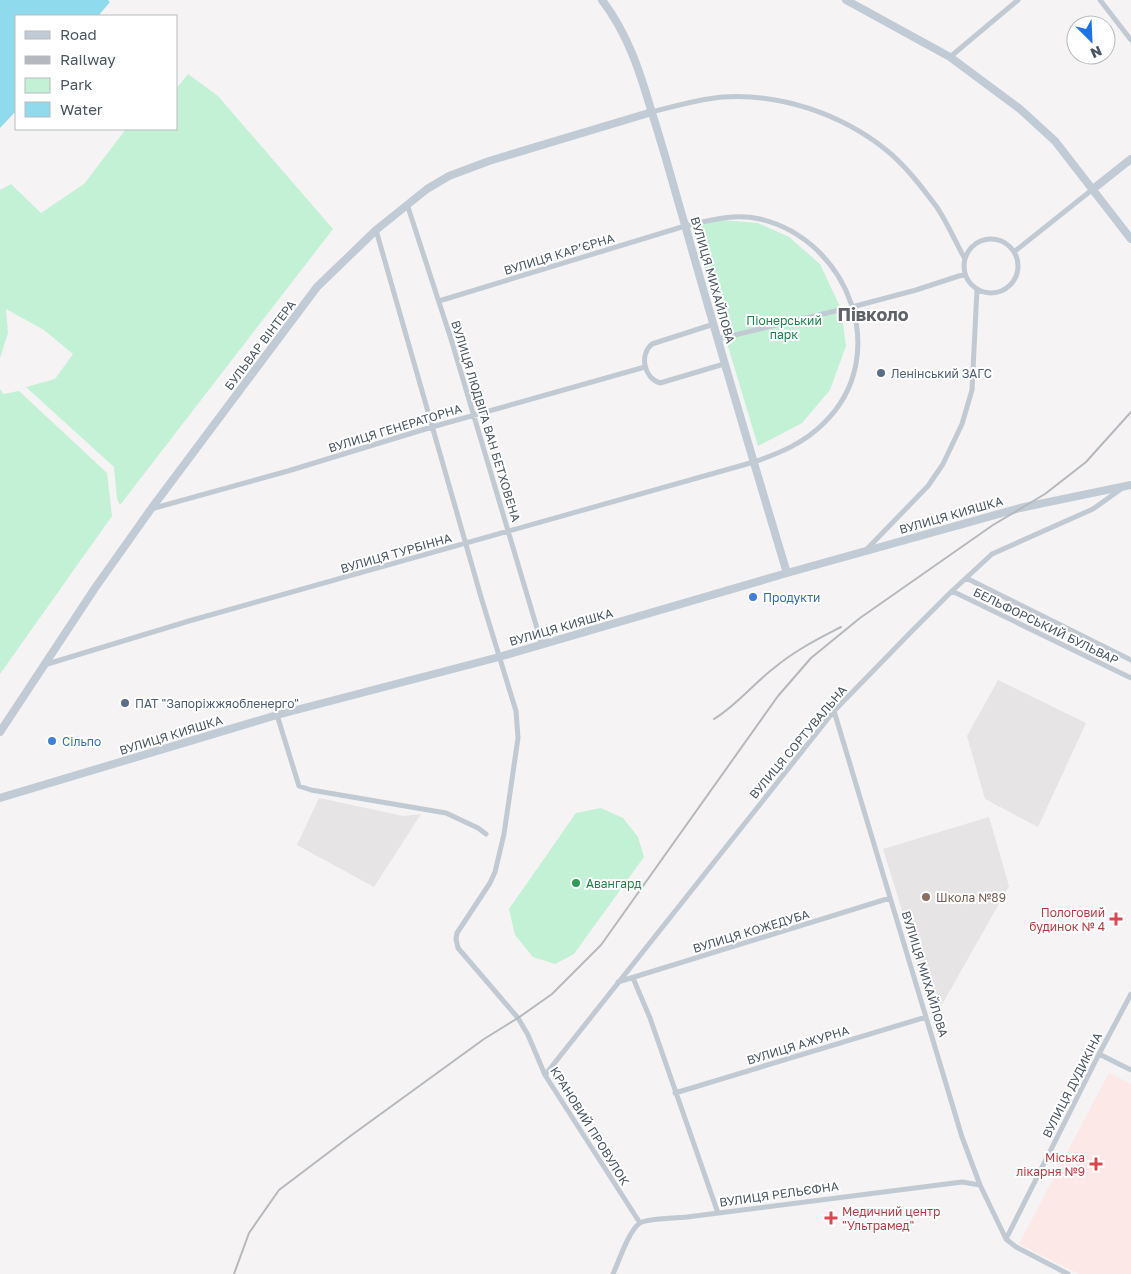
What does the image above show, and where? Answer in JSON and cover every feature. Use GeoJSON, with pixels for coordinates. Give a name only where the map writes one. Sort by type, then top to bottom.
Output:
{"type":"FeatureCollection","features":[{"type":"Feature","properties":{"kind":"street","name":"ВУЛИЦЯ МИХАЙЛОВА"},"geometry":{"type":"LineString","coordinates":[[602,0],[630,46],[642,77],[786,573]]}},
{"type":"Feature","properties":{"kind":"street"},"geometry":{"type":"LineString","coordinates":[[846,0],[950,57],[1038,124],[1055,141],[1131,239]]}},
{"type":"Feature","properties":{"kind":"street"},"geometry":{"type":"LineString","coordinates":[[950,57],[1018,0]]}},
{"type":"Feature","properties":{"kind":"street"},"geometry":{"type":"LineString","coordinates":[[1100,0],[1131,40]]}},
{"type":"Feature","properties":{"kind":"street"},"geometry":{"type":"LineString","coordinates":[[652,112],[695,101],[724,97],[766,99],[793,104],[833,116],[886,150],[905,168],[937,207],[965,259],[965,274],[968,281],[977,289],[988,293],[997,293],[1005,290],[1016,277],[1018,269],[1017,260],[1014,252],[1003,242],[988,240],[980,242],[974,246],[965,259]]}},
{"type":"Feature","properties":{"kind":"street","name":"БУЛЬВАР ВІНТЕРА"},"geometry":{"type":"LineString","coordinates":[[0,732],[95,588],[318,287],[376,230],[427,189],[449,176],[489,161],[652,112]]}},
{"type":"Feature","properties":{"kind":"street"},"geometry":{"type":"LineString","coordinates":[[1014,252],[1131,159]]}},
{"type":"Feature","properties":{"kind":"street","name":"ВУЛИЦЯ ЛЮДВІГА ВАН БЕТХОВЕНА"},"geometry":{"type":"LineString","coordinates":[[407,204],[439,301],[542,645]]}},
{"type":"Feature","properties":{"kind":"street","name":"ВУЛИЦЯ КАР’ЄРНА"},"geometry":{"type":"LineString","coordinates":[[439,301],[685,226],[723,217],[741,217],[760,219],[794,232],[817,250],[840,278],[852,307]]}},
{"type":"Feature","properties":{"kind":"street"},"geometry":{"type":"LineString","coordinates":[[376,230],[499,657]]}},
{"type":"Feature","properties":{"kind":"street"},"geometry":{"type":"LineString","coordinates":[[718,339],[852,307],[916,290],[965,274]]}},
{"type":"Feature","properties":{"kind":"street"},"geometry":{"type":"LineString","coordinates":[[864,551],[928,486],[943,464],[962,424],[972,390],[977,289]]}},
{"type":"Feature","properties":{"kind":"street","name":"ВУЛИЦЯ ТУРБІННА"},"geometry":{"type":"LineString","coordinates":[[43,665],[189,621],[754,462],[780,452],[806,438],[825,422],[841,401],[852,378],[859,353],[858,326],[852,307]]}},
{"type":"Feature","properties":{"kind":"street"},"geometry":{"type":"LineString","coordinates":[[714,324],[652,344],[647,349],[645,355],[645,367],[655,381],[660,383],[724,364]]}},
{"type":"Feature","properties":{"kind":"street","name":"ВУЛИЦЯ ГЕНЕРАТОРНА"},"geometry":{"type":"LineString","coordinates":[[151,510],[473,415],[645,367]]}},
{"type":"Feature","properties":{"kind":"street","name":"ВУЛИЦЯ КИЯШКА"},"geometry":{"type":"LineString","coordinates":[[0,798],[277,716],[542,645],[864,551],[1020,508],[1127,486]]}},
{"type":"Feature","properties":{"kind":"street","name":"ВУЛИЦЯ СОРТУВАЛЬНА"},"geometry":{"type":"LineString","coordinates":[[545,1075],[834,711],[952,591],[992,554],[1092,509],[1127,486]]}},
{"type":"Feature","properties":{"kind":"street","name":"БЕЛЬФОРСЬКИЙ БУЛЬВАР"},"geometry":{"type":"LineString","coordinates":[[966,578],[1131,660]]}},
{"type":"Feature","properties":{"kind":"street","name":"БЕЛЬФОРСЬКИЙ БУЛЬВАР"},"geometry":{"type":"LineString","coordinates":[[952,591],[1131,678]]}},
{"type":"Feature","properties":{"kind":"street","name":"КРАНОВИЙ ПРОВУЛОК"},"geometry":{"type":"LineString","coordinates":[[499,657],[516,711],[518,738],[504,834],[495,872],[490,883],[457,933],[458,948],[518,1018],[528,1035],[545,1075],[640,1223]]}},
{"type":"Feature","properties":{"kind":"street","name":"ВУЛИЦЯ МИХАЙЛОВА"},"geometry":{"type":"LineString","coordinates":[[834,711],[962,1137],[980,1185],[1006,1239]]}},
{"type":"Feature","properties":{"kind":"street"},"geometry":{"type":"LineString","coordinates":[[277,716],[299,786],[312,790],[446,813],[478,828],[486,834]]}},
{"type":"Feature","properties":{"kind":"street","name":"ВУЛИЦЯ КОЖЕДУБА"},"geometry":{"type":"LineString","coordinates":[[618,982],[890,898]]}},
{"type":"Feature","properties":{"kind":"street"},"geometry":{"type":"LineString","coordinates":[[633,978],[650,1018],[718,1213]]}},
{"type":"Feature","properties":{"kind":"street","name":"ВУЛИЦЯ ДУДИКІНА"},"geometry":{"type":"LineString","coordinates":[[1006,1239],[1131,994]]}},
{"type":"Feature","properties":{"kind":"street","name":"ВУЛИЦЯ АЖУРНА"},"geometry":{"type":"LineString","coordinates":[[675,1093],[926,1017]]}},
{"type":"Feature","properties":{"kind":"street"},"geometry":{"type":"LineString","coordinates":[[1099,1054],[1131,1070]]}},
{"type":"Feature","properties":{"kind":"street","name":"ВУЛИЦЯ РЕЛЬЄФНА"},"geometry":{"type":"LineString","coordinates":[[640,1223],[646,1220],[718,1213],[953,1183],[962,1182],[980,1185]]}},
{"type":"Feature","properties":{"kind":"street"},"geometry":{"type":"LineString","coordinates":[[613,1274],[633,1231],[640,1223]]}},
{"type":"Feature","properties":{"kind":"street"},"geometry":{"type":"LineString","coordinates":[[1006,1239],[1016,1247],[1068,1274]]}},
{"type":"Feature","properties":{"kind":"shaded area"},"geometry":{"type":"Polygon","coordinates":[[[998,680],[1086,723],[1038,827],[985,799],[967,736],[998,680]]]}},
{"type":"Feature","properties":{"kind":"shaded area"},"geometry":{"type":"Polygon","coordinates":[[[319,798],[403,816],[421,814],[374,887],[297,845],[319,798]]]}},
{"type":"Feature","properties":{"kind":"shaded area"},"geometry":{"type":"Polygon","coordinates":[[[989,817],[1009,886],[935,1017],[883,849],[989,817]]]}},
{"type":"Feature","properties":{"kind":"shaded area","name":"Міська лікарня №9"},"geometry":{"type":"Polygon","coordinates":[[[1109,1073],[1131,1084],[1131,1274],[1079,1274],[1019,1244],[1109,1073]]]}},
{"type":"Feature","properties":{"kind":"green space"},"geometry":{"type":"Polygon","coordinates":[[[188,74],[218,96],[333,229],[120,505],[117,499],[114,467],[26,387],[55,379],[73,354],[44,330],[6,309],[8,333],[0,358],[0,190],[11,184],[41,213],[84,184],[125,130],[178,130],[178,86],[188,74]]]}},
{"type":"Feature","properties":{"kind":"green space","name":"Піонерський парк"},"geometry":{"type":"Polygon","coordinates":[[[721,220],[758,223],[789,237],[820,264],[841,309],[846,346],[830,390],[802,423],[758,446],[692,227],[721,220]]]}},
{"type":"Feature","properties":{"kind":"green space"},"geometry":{"type":"Polygon","coordinates":[[[0,389],[3,394],[19,391],[107,473],[112,516],[0,674],[0,389]]]}},
{"type":"Feature","properties":{"kind":"green space","name":"Авангард"},"geometry":{"type":"Polygon","coordinates":[[[601,808],[623,818],[638,837],[644,857],[574,954],[555,964],[533,957],[515,935],[509,909],[576,813],[601,808]]]}},
{"type":"Feature","properties":{"kind":"water"},"geometry":{"type":"Polygon","coordinates":[[[0,0],[108,0],[110,2],[99,15],[15,15],[15,112],[0,128],[0,0]]]}},
{"type":"Feature","properties":{"kind":"railway"},"geometry":{"type":"LineString","coordinates":[[234,1274],[249,1233],[279,1190],[484,1039],[552,994],[601,945],[778,696],[811,658],[860,618],[993,525],[1045,494],[1086,462],[1131,412]]}},
{"type":"Feature","properties":{"kind":"railway"},"geometry":{"type":"LineString","coordinates":[[714,719],[790,656],[841,627]]}},
{"type":"Feature","properties":{"kind":"place","name":"Ленінський ЗАГС"},"geometry":{"type":"Point","coordinates":[881,373]}},
{"type":"Feature","properties":{"kind":"place","name":"Продукти"},"geometry":{"type":"Point","coordinates":[753,597]}},
{"type":"Feature","properties":{"kind":"place","name":"ПАТ \"Запоріжжяобленерго\""},"geometry":{"type":"Point","coordinates":[125,703]}},
{"type":"Feature","properties":{"kind":"place","name":"Сільпо"},"geometry":{"type":"Point","coordinates":[52,741]}},
{"type":"Feature","properties":{"kind":"place","name":"Авангард"},"geometry":{"type":"Point","coordinates":[576,883]}},
{"type":"Feature","properties":{"kind":"place","name":"Школа №89"},"geometry":{"type":"Point","coordinates":[926,897]}},
{"type":"Feature","properties":{"kind":"place","name":"Пологовий будинок № 4"},"geometry":{"type":"Point","coordinates":[1116,919]}},
{"type":"Feature","properties":{"kind":"place","name":"Міська лікарня №9"},"geometry":{"type":"Point","coordinates":[1096,1164]}},
{"type":"Feature","properties":{"kind":"place","name":"Медичний центр \"Ультрамед\""},"geometry":{"type":"Point","coordinates":[831,1218]}},
{"type":"Feature","properties":{"kind":"district","name":"Півколо"},"geometry":{"type":"Point","coordinates":[873,314]}}]}
